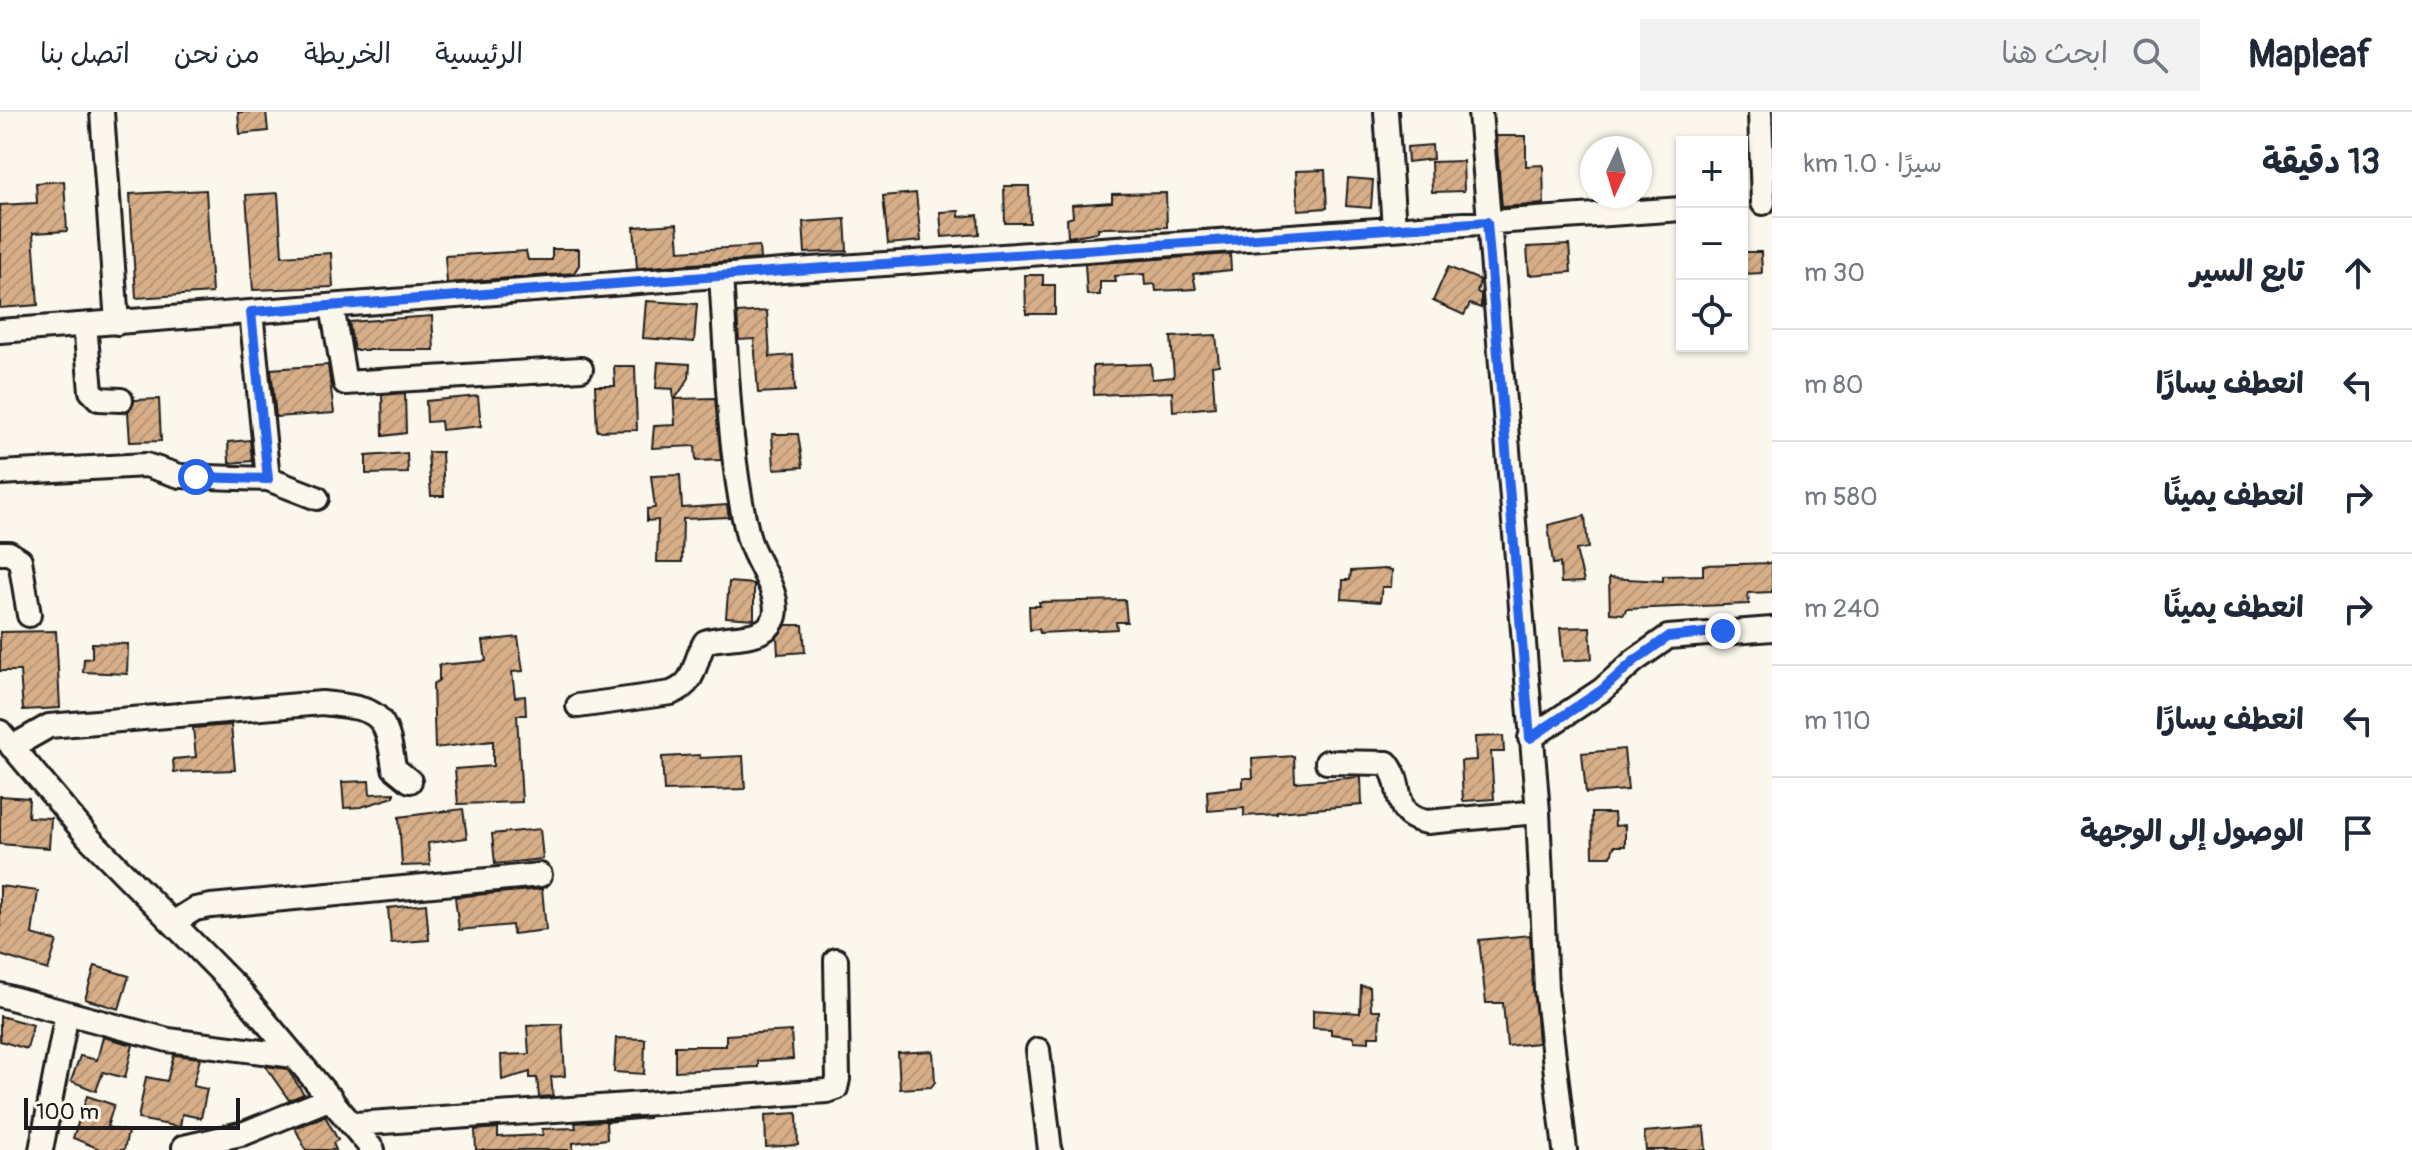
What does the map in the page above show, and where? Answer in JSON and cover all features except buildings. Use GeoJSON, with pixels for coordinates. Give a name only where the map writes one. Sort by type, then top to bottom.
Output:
{"type":"FeatureCollection","features":[{"type":"Feature","properties":{"kind":"street"},"geometry":{"type":"LineString","coordinates":[[102,112],[117,323]]}},
{"type":"Feature","properties":{"kind":"street"},"geometry":{"type":"LineString","coordinates":[[1386,112],[1394,228]]}},
{"type":"Feature","properties":{"kind":"street"},"geometry":{"type":"LineString","coordinates":[[1480,112],[1538,812],[1546,989],[1565,1150]]}},
{"type":"Feature","properties":{"kind":"street"},"geometry":{"type":"LineString","coordinates":[[1759,203],[1760,112]]}},
{"type":"Feature","properties":{"kind":"street"},"geometry":{"type":"LineString","coordinates":[[0,331],[721,276],[1676,209]]}},
{"type":"Feature","properties":{"kind":"street"},"geometry":{"type":"LineString","coordinates":[[578,706],[671,693],[685,687],[695,675],[705,642],[757,634],[768,627],[775,615],[774,599],[748,538],[736,472],[721,276]]}},
{"type":"Feature","properties":{"kind":"street"},"geometry":{"type":"LineString","coordinates":[[332,306],[345,383],[581,369]]}},
{"type":"Feature","properties":{"kind":"street"},"geometry":{"type":"LineString","coordinates":[[251,312],[268,479]]}},
{"type":"Feature","properties":{"kind":"street"},"geometry":{"type":"LineString","coordinates":[[85,325],[91,391],[99,399],[121,400]]}},
{"type":"Feature","properties":{"kind":"street"},"geometry":{"type":"LineString","coordinates":[[0,473],[146,465],[180,476],[268,479],[317,498]]}},
{"type":"Feature","properties":{"kind":"street"},"geometry":{"type":"LineString","coordinates":[[0,553],[20,560],[29,615]]}},
{"type":"Feature","properties":{"kind":"street"},"geometry":{"type":"LineString","coordinates":[[1530,738],[1602,690],[1634,661],[1668,637],[1772,629]]}},
{"type":"Feature","properties":{"kind":"street"},"geometry":{"type":"LineString","coordinates":[[373,1150],[355,1124],[174,922],[89,838],[6,740],[49,726],[322,703],[350,706],[377,715],[389,732],[394,768],[410,781]]}},
{"type":"Feature","properties":{"kind":"street"},"geometry":{"type":"LineString","coordinates":[[1327,762],[1387,763],[1393,770],[1403,811],[1414,819],[1427,822],[1538,812]]}},
{"type":"Feature","properties":{"kind":"street"},"geometry":{"type":"LineString","coordinates":[[174,922],[195,909],[211,906],[540,875]]}},
{"type":"Feature","properties":{"kind":"street"},"geometry":{"type":"LineString","coordinates":[[355,1124],[836,1088],[836,960]]}},
{"type":"Feature","properties":{"kind":"street"},"geometry":{"type":"LineString","coordinates":[[0,995],[168,1040],[294,1056]]}},
{"type":"Feature","properties":{"kind":"street"},"geometry":{"type":"LineString","coordinates":[[41,1150],[67,1013]]}},
{"type":"Feature","properties":{"kind":"street"},"geometry":{"type":"LineString","coordinates":[[1038,1050],[1050,1150]]}},
{"type":"Feature","properties":{"kind":"street"},"geometry":{"type":"LineString","coordinates":[[184,1147],[245,1133],[331,1098]]}},
{"type":"Feature","properties":{"kind":"route"},"geometry":{"type":"LineString","coordinates":[[196,477],[250,476],[268,479],[251,312],[1487,222],[1530,738],[1602,690],[1634,661],[1668,637],[1723,631]]}}]}
